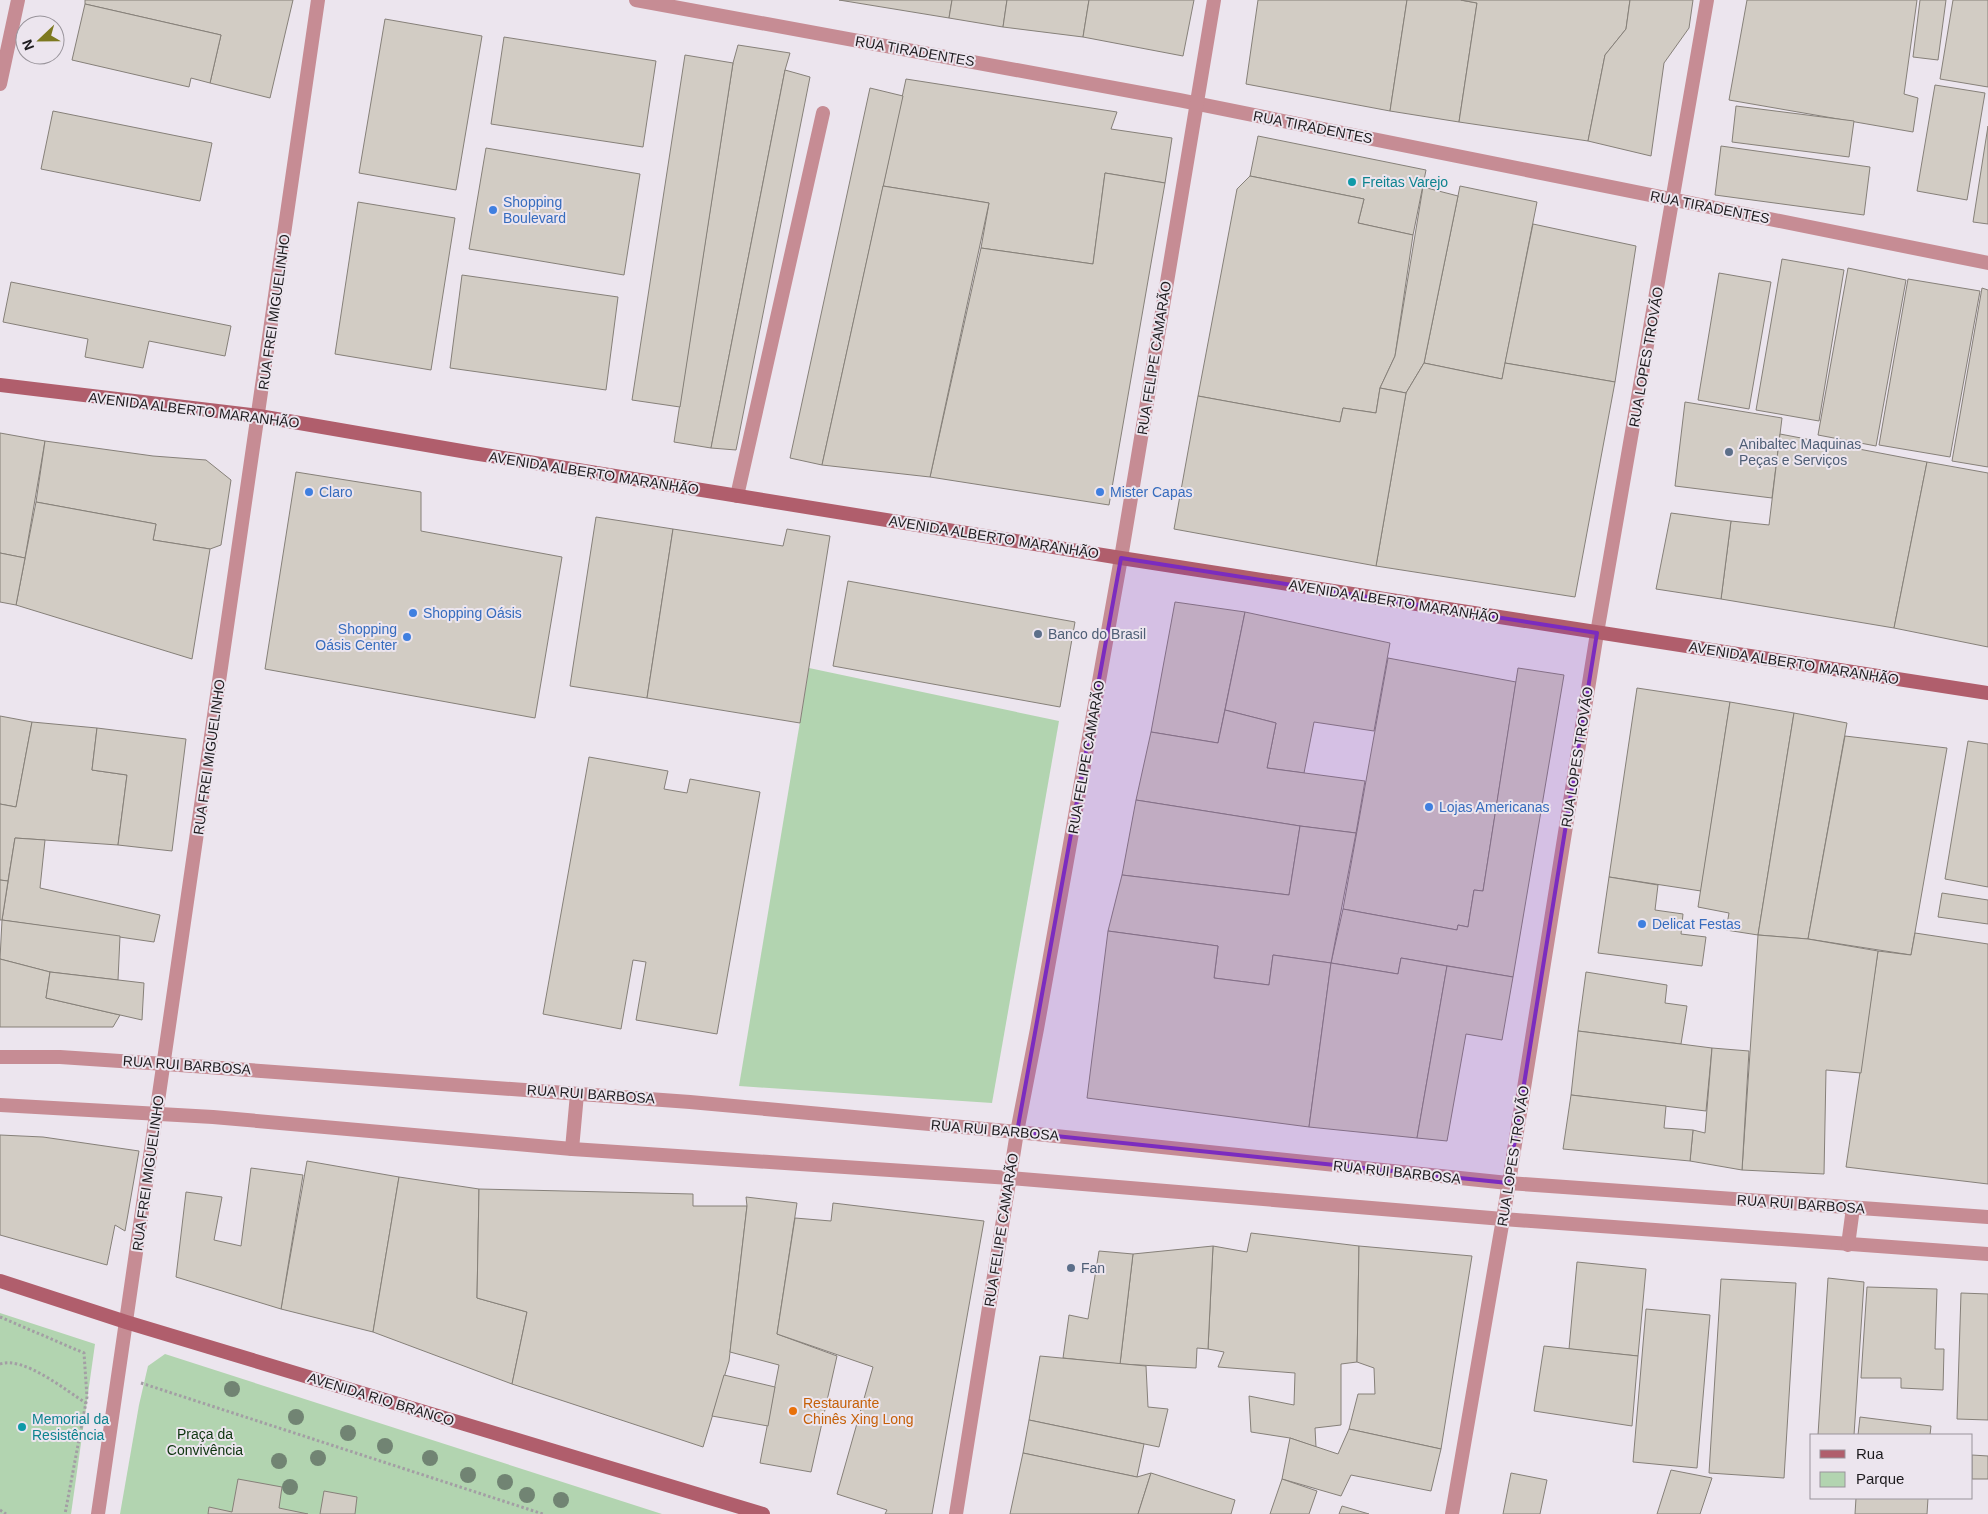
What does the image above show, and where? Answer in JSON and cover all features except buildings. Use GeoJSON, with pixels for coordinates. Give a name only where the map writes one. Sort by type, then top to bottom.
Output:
{"type":"FeatureCollection","features":[{"type":"Feature","properties":{"kind":"main road","name":"AVENIDA ALBERTO MARANHÃO"},"geometry":{"type":"LineString","coordinates":[[0,385],[259,416],[1121,558],[1988,693]]}},
{"type":"Feature","properties":{"kind":"main road","name":"AVENIDA RIO BRANCO"},"geometry":{"type":"LineString","coordinates":[[0,1281],[126,1322],[763,1514]]}},
{"type":"Feature","properties":{"kind":"street"},"geometry":{"type":"LineString","coordinates":[[0,84],[18,0]]}},
{"type":"Feature","properties":{"kind":"street","name":"RUA FREI MIGUELINHO"},"geometry":{"type":"LineString","coordinates":[[98,1514],[318,0]]}},
{"type":"Feature","properties":{"kind":"street","name":"RUA TIRADENTES"},"geometry":{"type":"LineString","coordinates":[[636,0],[670,3],[1196,104],[1988,263]]}},
{"type":"Feature","properties":{"kind":"street","name":"RUA FELIPE CAMARÃO"},"geometry":{"type":"LineString","coordinates":[[956,1514],[1017,1132],[1121,558],[1214,0]]}},
{"type":"Feature","properties":{"kind":"street","name":"RUA LOPES TROVÃO"},"geometry":{"type":"LineString","coordinates":[[1452,1514],[1503,1219],[1598,633],[1707,0]]}},
{"type":"Feature","properties":{"kind":"street"},"geometry":{"type":"LineString","coordinates":[[737,496],[824,113]]}},
{"type":"Feature","properties":{"kind":"street","name":"RUA RUI BARBOSA"},"geometry":{"type":"LineString","coordinates":[[0,1057],[60,1057],[690,1102],[1017,1132],[1508,1183],[1988,1217]]}},
{"type":"Feature","properties":{"kind":"street"},"geometry":{"type":"LineString","coordinates":[[572,1149],[577,1094]]}},
{"type":"Feature","properties":{"kind":"street"},"geometry":{"type":"LineString","coordinates":[[0,1105],[156,1114],[572,1149],[1010,1178],[1503,1219],[1988,1254]]}},
{"type":"Feature","properties":{"kind":"street"},"geometry":{"type":"LineString","coordinates":[[1848,1245],[1853,1208]]}},
{"type":"Feature","properties":{"kind":"path"},"geometry":{"type":"LineString","coordinates":[[0,1317],[84,1353],[86,1403],[65,1514]]}},
{"type":"Feature","properties":{"kind":"path"},"geometry":{"type":"LineString","coordinates":[[0,1364],[8,1361],[30,1366],[86,1403]]}},
{"type":"Feature","properties":{"kind":"path"},"geometry":{"type":"LineString","coordinates":[[119,1376],[543,1514]]}},
{"type":"Feature","properties":{"kind":"path"},"geometry":{"type":"LineString","coordinates":[[0,1510],[6,1514]]}},
{"type":"Feature","properties":{"kind":"highlighted area"},"geometry":{"type":"Polygon","coordinates":[[[1121,558],[1597,633],[1508,1183],[1017,1132],[1121,558]]]}},
{"type":"Feature","properties":{"kind":"green space"},"geometry":{"type":"Polygon","coordinates":[[[809,668],[1059,721],[992,1103],[739,1086],[809,668]]]}},
{"type":"Feature","properties":{"kind":"green space"},"geometry":{"type":"Polygon","coordinates":[[[0,1313],[95,1344],[71,1514],[0,1514],[0,1313]]]}},
{"type":"Feature","properties":{"kind":"green space","name":"Praça da Convivência"},"geometry":{"type":"Polygon","coordinates":[[[165,1354],[662,1514],[120,1514],[139,1405],[148,1366],[165,1354]]]}},
{"type":"Feature","properties":{"kind":"place","name":"Freitas Varejo"},"geometry":{"type":"Point","coordinates":[1352,182]}},
{"type":"Feature","properties":{"kind":"place","name":"Shopping Boulevard"},"geometry":{"type":"Point","coordinates":[493,210]}},
{"type":"Feature","properties":{"kind":"place","name":"Anibaltec Maquinas Peças e Serviços"},"geometry":{"type":"Point","coordinates":[1729,452]}},
{"type":"Feature","properties":{"kind":"place","name":"Claro"},"geometry":{"type":"Point","coordinates":[309,492]}},
{"type":"Feature","properties":{"kind":"place","name":"Mister Capas"},"geometry":{"type":"Point","coordinates":[1100,492]}},
{"type":"Feature","properties":{"kind":"place","name":"Shopping Oásis"},"geometry":{"type":"Point","coordinates":[413,613]}},
{"type":"Feature","properties":{"kind":"place","name":"Banco do Brasil"},"geometry":{"type":"Point","coordinates":[1038,634]}},
{"type":"Feature","properties":{"kind":"place","name":"Shopping Oásis Center"},"geometry":{"type":"Point","coordinates":[407,637]}},
{"type":"Feature","properties":{"kind":"place","name":"Lojas Americanas"},"geometry":{"type":"Point","coordinates":[1429,807]}},
{"type":"Feature","properties":{"kind":"place","name":"Delicat Festas"},"geometry":{"type":"Point","coordinates":[1642,924]}},
{"type":"Feature","properties":{"kind":"place","name":"Fan"},"geometry":{"type":"Point","coordinates":[1071,1268]}},
{"type":"Feature","properties":{"kind":"place","name":"Restaurante Chinês Xing Long"},"geometry":{"type":"Point","coordinates":[793,1411]}},
{"type":"Feature","properties":{"kind":"place","name":"Memorial da Resistência"},"geometry":{"type":"Point","coordinates":[22,1427]}}]}
